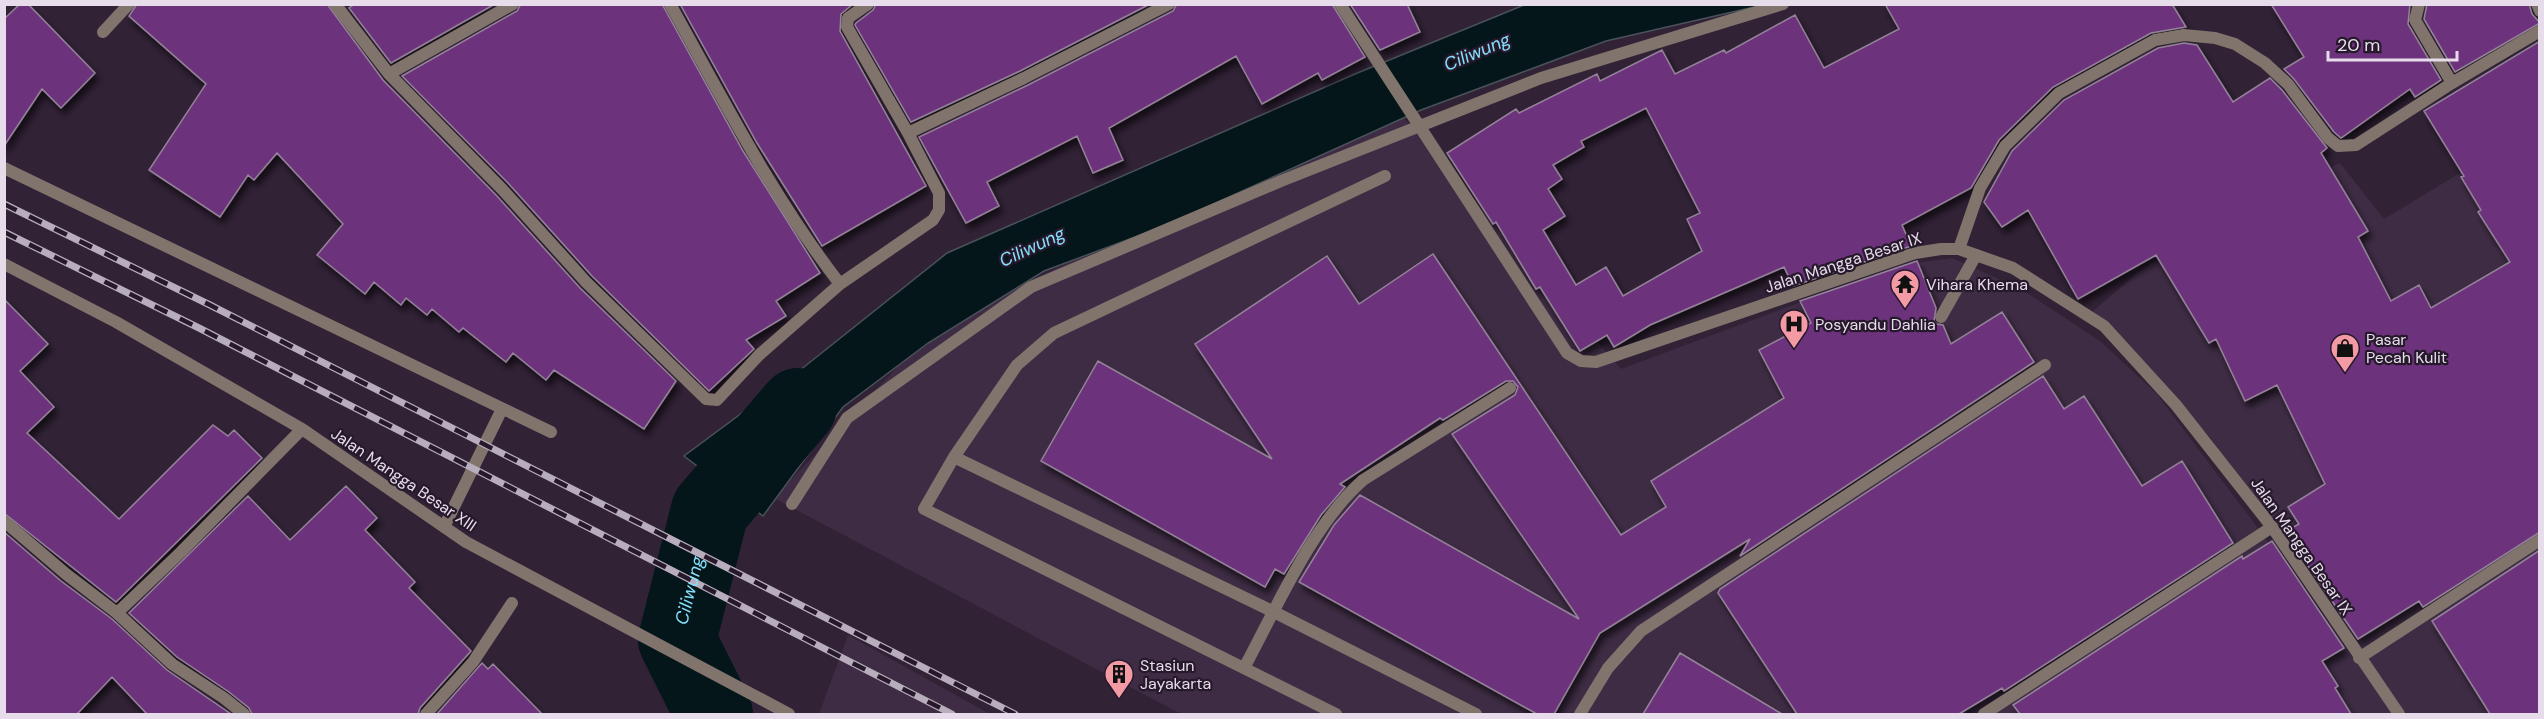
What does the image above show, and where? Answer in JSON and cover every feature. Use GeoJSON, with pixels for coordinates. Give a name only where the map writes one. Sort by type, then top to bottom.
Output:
{"type":"FeatureCollection","features":[{"type":"Feature","properties":{"kind":"street"},"geometry":{"type":"LineString","coordinates":[[103,32],[129,4]]}},
{"type":"Feature","properties":{"kind":"street"},"geometry":{"type":"LineString","coordinates":[[335,4],[389,74],[502,189],[586,282],[706,399],[717,400],[759,355],[840,284],[933,220],[939,210],[939,193],[908,133],[847,27],[848,18],[868,4]]}},
{"type":"Feature","properties":{"kind":"street"},"geometry":{"type":"LineString","coordinates":[[389,74],[513,4]]}},
{"type":"Feature","properties":{"kind":"street"},"geometry":{"type":"LineString","coordinates":[[670,4],[732,118],[818,255],[840,284]]}},
{"type":"Feature","properties":{"kind":"street"},"geometry":{"type":"LineString","coordinates":[[908,133],[1024,78],[1169,4]]}},
{"type":"Feature","properties":{"kind":"street","name":"Jalan Mangga Besar IX"},"geometry":{"type":"LineString","coordinates":[[1340,4],[1567,353],[1581,361],[1596,362],[1915,253],[1959,249],[2013,268],[2103,326],[2176,405],[2272,527],[2359,658],[2400,714]]}},
{"type":"Feature","properties":{"kind":"street"},"geometry":{"type":"LineString","coordinates":[[792,504],[847,418],[1031,287],[1416,122],[1541,78],[1783,4]]}},
{"type":"Feature","properties":{"kind":"street"},"geometry":{"type":"LineString","coordinates":[[2419,4],[2415,20],[2452,83]]}},
{"type":"Feature","properties":{"kind":"street"},"geometry":{"type":"LineString","coordinates":[[2537,4],[2540,11]]}},
{"type":"Feature","properties":{"kind":"street"},"geometry":{"type":"LineString","coordinates":[[1959,249],[1980,188],[2005,146],[2059,93],[2155,40],[2184,35],[2215,38],[2235,44],[2265,63],[2288,84],[2328,138],[2338,146],[2356,144],[2540,31]]}},
{"type":"Feature","properties":{"kind":"street"},"geometry":{"type":"LineString","coordinates":[[4,168],[551,432]]}},
{"type":"Feature","properties":{"kind":"street"},"geometry":{"type":"LineString","coordinates":[[1336,714],[924,509],[954,458],[1017,365],[1054,333],[1385,176]]}},
{"type":"Feature","properties":{"kind":"street"},"geometry":{"type":"LineString","coordinates":[[1941,317],[1976,255]]}},
{"type":"Feature","properties":{"kind":"street","name":"Jalan Mangga Besar XIII"},"geometry":{"type":"LineString","coordinates":[[4,264],[116,322],[302,429],[466,542],[786,713]]}},
{"type":"Feature","properties":{"kind":"street"},"geometry":{"type":"LineString","coordinates":[[1580,714],[1608,668],[1641,631],[2045,365]]}},
{"type":"Feature","properties":{"kind":"street"},"geometry":{"type":"LineString","coordinates":[[1244,668],[1323,524],[1344,497],[1364,480],[1510,388]]}},
{"type":"Feature","properties":{"kind":"street"},"geometry":{"type":"LineString","coordinates":[[444,527],[502,409]]}},
{"type":"Feature","properties":{"kind":"street"},"geometry":{"type":"LineString","coordinates":[[117,613],[181,552],[302,429]]}},
{"type":"Feature","properties":{"kind":"street"},"geometry":{"type":"LineString","coordinates":[[954,458],[1274,612],[1476,714]]}},
{"type":"Feature","properties":{"kind":"street"},"geometry":{"type":"LineString","coordinates":[[4,521],[66,574],[117,613],[172,664],[244,714]]}},
{"type":"Feature","properties":{"kind":"street"},"geometry":{"type":"LineString","coordinates":[[1984,714],[2272,527]]}},
{"type":"Feature","properties":{"kind":"street"},"geometry":{"type":"LineString","coordinates":[[2359,658],[2540,540]]}},
{"type":"Feature","properties":{"kind":"street"},"geometry":{"type":"LineString","coordinates":[[426,714],[473,662],[512,603]]}},
{"type":"Feature","properties":{"kind":"shaded area"},"geometry":{"type":"Polygon","coordinates":[[[1396,109],[1621,369],[1900,265],[1952,258],[2021,289],[2100,341],[2156,393],[2353,654],[2358,650],[2209,436],[2092,312],[2141,270],[2224,219],[2340,163],[2384,219],[2521,136],[2540,529],[2539,714],[1181,714],[774,498],[938,324],[1396,109]]]}},
{"type":"Feature","properties":{"kind":"shaded area"},"geometry":{"type":"Polygon","coordinates":[[[848,635],[990,714],[819,714],[848,635]]]}},
{"type":"Feature","properties":{"kind":"water"},"geometry":{"type":"Polygon","coordinates":[[[1524,5],[1763,5],[1606,41],[1421,110],[1167,225],[1044,271],[928,343],[843,407],[763,516],[684,456],[804,367],[947,253],[1355,74],[1524,5]]]}},
{"type":"Feature","properties":{"kind":"building"},"geometry":{"type":"Polygon","coordinates":[[[20,4],[28,4],[95,73],[61,108],[42,89],[4,146],[4,19],[20,4]]]}},
{"type":"Feature","properties":{"kind":"building"},"geometry":{"type":"Polygon","coordinates":[[[137,4],[327,4],[383,80],[496,195],[580,288],[676,381],[644,429],[554,370],[546,380],[513,353],[506,362],[463,328],[459,332],[432,309],[427,315],[406,298],[401,305],[374,282],[365,294],[317,255],[343,224],[277,153],[254,180],[248,175],[220,217],[149,170],[206,84],[129,16],[137,4]]]}},
{"type":"Feature","properties":{"kind":"building"},"geometry":{"type":"Polygon","coordinates":[[[355,4],[495,4],[391,63],[349,8],[355,4]]]}},
{"type":"Feature","properties":{"kind":"building"},"geometry":{"type":"Polygon","coordinates":[[[521,4],[662,4],[743,151],[820,273],[776,301],[786,316],[746,340],[754,349],[709,391],[592,276],[508,183],[402,76],[517,11],[521,4]]]}},
{"type":"Feature","properties":{"kind":"building"},"geometry":{"type":"Polygon","coordinates":[[[680,4],[853,4],[841,14],[840,31],[926,186],[822,246],[757,143],[680,4]]]}},
{"type":"Feature","properties":{"kind":"building"},"geometry":{"type":"Polygon","coordinates":[[[876,4],[1150,4],[1020,71],[911,122],[855,25],[873,10],[876,4]]]}},
{"type":"Feature","properties":{"kind":"building"},"geometry":{"type":"Polygon","coordinates":[[[1177,4],[1332,4],[1365,57],[1322,80],[1318,73],[1262,104],[1236,56],[1109,128],[1123,160],[1093,173],[1077,136],[987,182],[999,206],[966,223],[919,137],[1028,85],[1173,11],[1177,4]]]}},
{"type":"Feature","properties":{"kind":"building"},"geometry":{"type":"Polygon","coordinates":[[[1350,4],[1407,4],[1420,32],[1380,50],[1350,4]]]}},
{"type":"Feature","properties":{"kind":"building"},"geometry":{"type":"Polygon","coordinates":[[[1885,4],[2172,4],[2186,27],[2151,33],[2053,87],[1999,140],[1971,188],[1902,225],[1911,246],[1793,286],[1784,267],[1650,325],[1614,347],[1607,335],[1580,351],[1540,287],[1536,289],[1496,222],[1493,224],[1447,153],[1516,109],[1519,113],[1597,74],[1600,81],[1662,50],[1675,74],[1724,50],[1726,53],[1795,15],[1824,68],[1899,29],[1885,4]],[[1646,108],[1581,141],[1584,147],[1553,165],[1562,179],[1548,189],[1565,216],[1543,230],[1576,285],[1606,267],[1623,296],[1702,251],[1687,219],[1700,213],[1646,108]]]}},
{"type":"Feature","properties":{"kind":"building"},"geometry":{"type":"Polygon","coordinates":[[[2271,4],[2410,4],[2408,24],[2441,80],[2415,97],[2410,89],[2341,138],[2284,69],[2304,57],[2271,4]]]}},
{"type":"Feature","properties":{"kind":"building"},"geometry":{"type":"Polygon","coordinates":[[[2427,4],[2529,4],[2532,14],[2540,23],[2455,72],[2424,19],[2427,4]]]}},
{"type":"Feature","properties":{"kind":"building","name":"Pasar Pecah Kulit"},"geometry":{"type":"Polygon","coordinates":[[[2540,41],[2540,532],[2423,607],[2419,601],[2358,639],[2285,532],[2299,524],[2288,507],[2325,484],[2277,385],[2245,401],[2216,339],[2209,343],[2156,255],[2078,299],[2028,210],[2002,227],[1984,202],[2012,151],[2064,100],[2158,48],[2184,43],[2197,45],[2233,102],[2270,78],[2282,90],[2327,148],[2321,153],[2368,231],[2358,237],[2391,301],[2419,285],[2431,308],[2510,262],[2478,212],[2481,210],[2461,177],[2464,176],[2424,111],[2540,41]]]}},
{"type":"Feature","properties":{"kind":"building"},"geometry":{"type":"Polygon","coordinates":[[[1433,254],[1621,535],[1666,507],[1651,481],[1784,398],[1759,350],[1811,323],[1800,301],[1917,261],[1936,308],[1934,321],[1943,325],[1951,344],[2002,312],[2034,362],[1740,556],[1750,539],[1600,633],[1554,714],[1537,714],[1299,582],[1334,525],[1360,495],[1579,619],[1452,434],[1515,395],[1518,387],[1513,381],[1506,381],[1443,420],[1440,418],[1340,484],[1345,487],[1321,515],[1284,574],[1275,569],[1265,587],[1041,461],[1098,361],[1272,459],[1195,344],[1327,256],[1359,304],[1433,254]]]}},
{"type":"Feature","properties":{"kind":"building"},"geometry":{"type":"Polygon","coordinates":[[[4,299],[48,344],[20,371],[54,407],[27,433],[119,519],[213,425],[228,436],[234,430],[262,458],[116,602],[4,513],[4,299]]]}},
{"type":"Feature","properties":{"kind":"building"},"geometry":{"type":"Polygon","coordinates":[[[2043,376],[2064,409],[2084,396],[2142,486],[2182,461],[2233,543],[2004,691],[2002,688],[1959,714],[1797,714],[1718,593],[1720,589],[2043,376]]]}},
{"type":"Feature","properties":{"kind":"building"},"geometry":{"type":"Polygon","coordinates":[[[346,486],[377,518],[365,530],[415,582],[409,588],[471,651],[420,708],[418,714],[252,714],[249,708],[229,692],[177,657],[129,613],[248,496],[290,540],[346,486]]]}},
{"type":"Feature","properties":{"kind":"building"},"geometry":{"type":"Polygon","coordinates":[[[4,532],[61,581],[112,619],[167,670],[231,714],[147,714],[112,677],[77,714],[4,714],[4,532]]]}},
{"type":"Feature","properties":{"kind":"building"},"geometry":{"type":"Polygon","coordinates":[[[2272,541],[2344,648],[2322,661],[2338,686],[2335,688],[2351,714],[2020,714],[2013,705],[2242,556],[2243,559],[2272,541]]]}},
{"type":"Feature","properties":{"kind":"building"},"geometry":{"type":"Polygon","coordinates":[[[2540,550],[2540,714],[2490,714],[2432,621],[2540,550]]]}},
{"type":"Feature","properties":{"kind":"building"},"geometry":{"type":"Polygon","coordinates":[[[1680,653],[1782,714],[1643,714],[1680,653]]]}},
{"type":"Feature","properties":{"kind":"building"},"geometry":{"type":"Polygon","coordinates":[[[482,663],[488,669],[493,664],[542,714],[437,714],[482,663]]]}},
{"type":"Feature","properties":{"kind":"waterway","name":"Ciliwung"},"geometry":{"type":"LineString","coordinates":[[714,714],[677,640],[710,510],[798,407]]}},
{"type":"Feature","properties":{"kind":"railway"},"geometry":{"type":"LineString","coordinates":[[4,204],[210,305],[1015,714]]}},
{"type":"Feature","properties":{"kind":"railway"},"geometry":{"type":"LineString","coordinates":[[4,232],[199,328],[952,714]]}},
{"type":"Feature","properties":{"kind":"place","name":"Vihara Khema"},"geometry":{"type":"Point","coordinates":[1905,310]}},
{"type":"Feature","properties":{"kind":"place","name":"Posyandu Dahlia"},"geometry":{"type":"Point","coordinates":[1794,350]}},
{"type":"Feature","properties":{"kind":"place","name":"Pasar Pecah Kulit"},"geometry":{"type":"Point","coordinates":[2345,374]}},
{"type":"Feature","properties":{"kind":"place","name":"Stasiun Jayakarta"},"geometry":{"type":"Point","coordinates":[1119,700]}}]}
